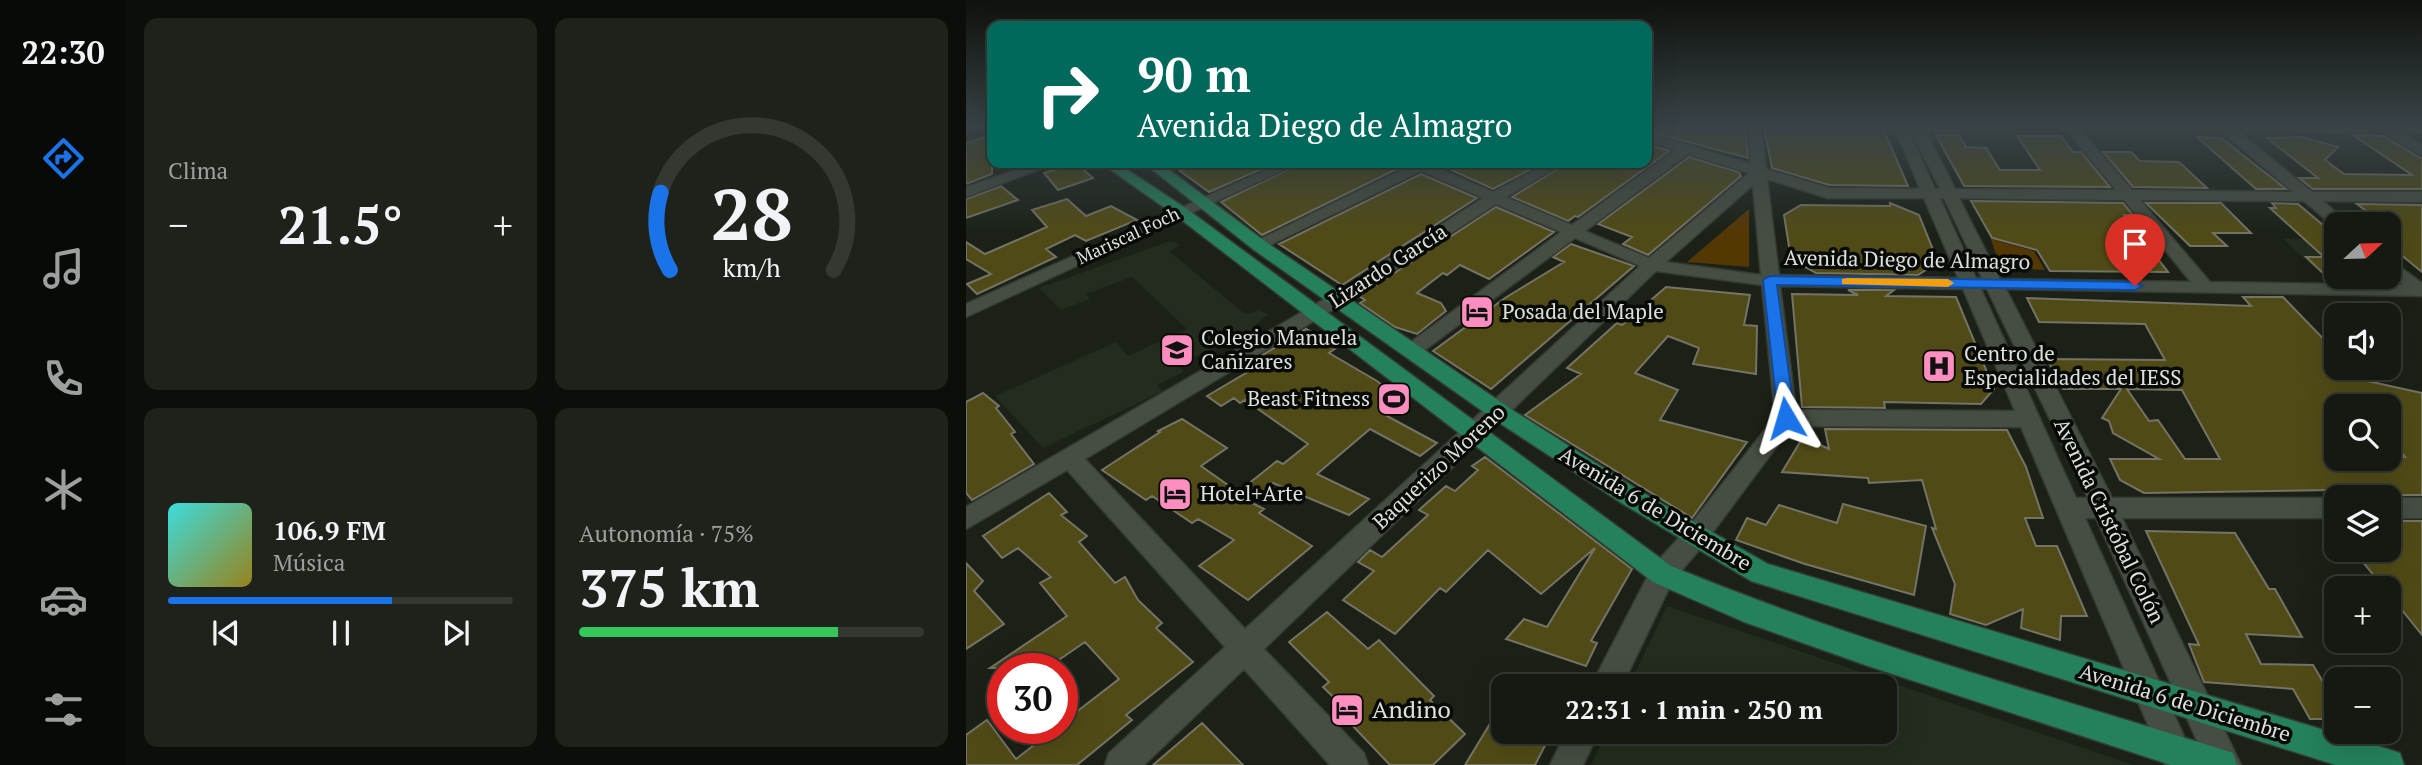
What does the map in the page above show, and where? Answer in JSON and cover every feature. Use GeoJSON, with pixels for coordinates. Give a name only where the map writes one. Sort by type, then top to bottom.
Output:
{"type":"FeatureCollection","features":[{"type":"Feature","properties":{"kind":"main road","name":"Avenida 6 de Diciembre"},"geometry":{"type":"LineString","coordinates":[[1115,168],[1181,212],[1662,574],[1754,613],[2177,758],[2223,765]]}},
{"type":"Feature","properties":{"kind":"main road","name":"Avenida 6 de Diciembre"},"geometry":{"type":"LineString","coordinates":[[1159,168],[1258,244],[1497,412],[1695,537],[1760,573],[2388,765]]}},
{"type":"Feature","properties":{"kind":"street"},"geometry":{"type":"LineString","coordinates":[[1412,351],[1667,164]]}},
{"type":"Feature","properties":{"kind":"street"},"geometry":{"type":"LineString","coordinates":[[1728,164],[1828,193],[2422,197]]}},
{"type":"Feature","properties":{"kind":"street"},"geometry":{"type":"LineString","coordinates":[[1612,674],[1662,574],[1695,537],[1786,418],[1757,164]]}},
{"type":"Feature","properties":{"kind":"street","name":"Avenida Cristóbal Colón"},"geometry":{"type":"LineString","coordinates":[[1917,164],[2177,758]]}},
{"type":"Feature","properties":{"kind":"street","name":"Avenida Cristóbal Colón"},"geometry":{"type":"LineString","coordinates":[[1935,164],[2105,509],[2223,765]]}},
{"type":"Feature","properties":{"kind":"street"},"geometry":{"type":"LineString","coordinates":[[2102,164],[2205,287]]}},
{"type":"Feature","properties":{"kind":"street"},"geometry":{"type":"LineString","coordinates":[[2269,164],[2327,212]]}},
{"type":"Feature","properties":{"kind":"street"},"geometry":{"type":"LineString","coordinates":[[966,192],[1035,168]]}},
{"type":"Feature","properties":{"kind":"street","name":"Mariscal Foch"},"geometry":{"type":"LineString","coordinates":[[966,311],[1281,168]]}},
{"type":"Feature","properties":{"kind":"street"},"geometry":{"type":"LineString","coordinates":[[1258,244],[1412,168]]}},
{"type":"Feature","properties":{"kind":"street","name":"Avenida Diego de Almagro"},"geometry":{"type":"LineString","coordinates":[[1429,168],[1651,265],[1770,280],[2421,291]]}},
{"type":"Feature","properties":{"kind":"street","name":"Lizardo García"},"geometry":{"type":"LineString","coordinates":[[966,519],[1068,456],[1337,299],[1494,198],[1549,168]]}},
{"type":"Feature","properties":{"kind":"street","name":"Baquerizo Moreno"},"geometry":{"type":"LineString","coordinates":[[1121,765],[1651,265],[1758,173]]}},
{"type":"Feature","properties":{"kind":"street"},"geometry":{"type":"LineString","coordinates":[[2401,274],[2421,291]]}},
{"type":"Feature","properties":{"kind":"street"},"geometry":{"type":"LineString","coordinates":[[1786,418],[2029,419]]}},
{"type":"Feature","properties":{"kind":"street"},"geometry":{"type":"LineString","coordinates":[[1068,456],[1352,765]]}},
{"type":"Feature","properties":{"kind":"street"},"geometry":{"type":"LineString","coordinates":[[2068,508],[2324,508]]}},
{"type":"Feature","properties":{"kind":"street"},"geometry":{"type":"LineString","coordinates":[[2401,508],[2422,508]]}},
{"type":"Feature","properties":{"kind":"street"},"geometry":{"type":"LineString","coordinates":[[1566,765],[1577,744]]}},
{"type":"Feature","properties":{"kind":"shaded area"},"geometry":{"type":"Polygon","coordinates":[[[1749,209],[1749,267],[1687,262],[1749,209]]]}},
{"type":"Feature","properties":{"kind":"shaded area"},"geometry":{"type":"Polygon","coordinates":[[[2324,238],[2324,276],[2283,239],[2324,238]]]}},
{"type":"Feature","properties":{"kind":"shaded area"},"geometry":{"type":"Polygon","coordinates":[[[1991,239],[2034,251],[2045,270],[2000,267],[1991,239]]]}},
{"type":"Feature","properties":{"kind":"shaded area","name":"Colegio Manuela Cañizares"},"geometry":{"type":"Polygon","coordinates":[[[1170,241],[1180,244],[1170,252],[1245,314],[1260,310],[1268,315],[1256,324],[1260,327],[1177,365],[1184,372],[1157,385],[1163,391],[1043,448],[995,396],[1116,342],[1128,356],[1187,329],[1132,277],[1086,294],[1090,299],[1061,310],[1039,288],[1170,241]]]}},
{"type":"Feature","properties":{"kind":"shaded area"},"geometry":{"type":"Polygon","coordinates":[[[1667,606],[1866,674],[1635,674],[1667,606]]]}},
{"type":"Feature","properties":{"kind":"shaded area"},"geometry":{"type":"Polygon","coordinates":[[[1897,684],[2133,765],[1591,765],[1601,744],[1897,744],[1897,684]]]}},
{"type":"Feature","properties":{"kind":"building"},"geometry":{"type":"Polygon","coordinates":[[[966,164],[987,164],[987,168],[992,168],[992,174],[966,184],[966,164]]]}},
{"type":"Feature","properties":{"kind":"building"},"geometry":{"type":"Polygon","coordinates":[[[1680,164],[1711,164],[1739,172],[1741,176],[1648,255],[1623,244],[1632,237],[1598,224],[1680,164]]]}},
{"type":"Feature","properties":{"kind":"building"},"geometry":{"type":"Polygon","coordinates":[[[1771,164],[1898,164],[1908,186],[1829,185],[1772,168],[1771,164]]]}},
{"type":"Feature","properties":{"kind":"building"},"geometry":{"type":"Polygon","coordinates":[[[1952,164],[1996,164],[2000,170],[2040,170],[2036,164],[2091,164],[2110,187],[1964,186],[1952,164]]]}},
{"type":"Feature","properties":{"kind":"building"},"geometry":{"type":"Polygon","coordinates":[[[2113,164],[2181,164],[2207,188],[2133,187],[2113,164]]]}},
{"type":"Feature","properties":{"kind":"building"},"geometry":{"type":"Polygon","coordinates":[[[2227,164],[2254,164],[2286,189],[2256,189],[2227,164]]]}},
{"type":"Feature","properties":{"kind":"building"},"geometry":{"type":"Polygon","coordinates":[[[2300,164],[2330,164],[2344,174],[2412,175],[2395,164],[2422,164],[2422,189],[2313,189],[2299,178],[2318,178],[2300,164]]]}},
{"type":"Feature","properties":{"kind":"building"},"geometry":{"type":"Polygon","coordinates":[[[1060,168],[1082,168],[1093,178],[1058,190],[1044,173],[1060,168]]]}},
{"type":"Feature","properties":{"kind":"building"},"geometry":{"type":"Polygon","coordinates":[[[1189,168],[1264,168],[1209,192],[1180,171],[1189,168]]]}},
{"type":"Feature","properties":{"kind":"building"},"geometry":{"type":"Polygon","coordinates":[[[1291,168],[1399,168],[1262,235],[1221,202],[1291,168]]]}},
{"type":"Feature","properties":{"kind":"building"},"geometry":{"type":"Polygon","coordinates":[[[1447,168],[1533,168],[1493,189],[1447,168]]]}},
{"type":"Feature","properties":{"kind":"building"},"geometry":{"type":"Polygon","coordinates":[[[1559,168],[1646,168],[1578,217],[1568,221],[1512,197],[1559,168]]]}},
{"type":"Feature","properties":{"kind":"building"},"geometry":{"type":"Polygon","coordinates":[[[1421,174],[1477,198],[1342,285],[1279,244],[1421,174]]]}},
{"type":"Feature","properties":{"kind":"building"},"geometry":{"type":"Polygon","coordinates":[[[1001,186],[1018,200],[966,218],[966,199],[1001,186]]]}},
{"type":"Feature","properties":{"kind":"building"},"geometry":{"type":"Polygon","coordinates":[[[1067,199],[1086,216],[1111,206],[1137,220],[1086,241],[1075,235],[1046,249],[1056,257],[977,294],[967,284],[991,274],[966,259],[966,242],[985,254],[1047,227],[1032,210],[1067,199]]]}},
{"type":"Feature","properties":{"kind":"building"},"geometry":{"type":"Polygon","coordinates":[[[1971,201],[2123,203],[2133,215],[2124,215],[2168,272],[2050,271],[2037,250],[1992,238],[1971,201]]]}},
{"type":"Feature","properties":{"kind":"building"},"geometry":{"type":"Polygon","coordinates":[[[1890,203],[1919,215],[1938,262],[1918,275],[1816,273],[1791,259],[1784,215],[1801,205],[1890,206],[1890,203]]]}},
{"type":"Feature","properties":{"kind":"building"},"geometry":{"type":"Polygon","coordinates":[[[2146,203],[2221,203],[2251,233],[2213,233],[2227,246],[2190,246],[2146,203]]]}},
{"type":"Feature","properties":{"kind":"building"},"geometry":{"type":"Polygon","coordinates":[[[2272,203],[2298,204],[2324,226],[2324,257],[2270,208],[2276,208],[2272,203]]]}},
{"type":"Feature","properties":{"kind":"building"},"geometry":{"type":"Polygon","coordinates":[[[2357,204],[2422,205],[2422,272],[2401,255],[2401,212],[2367,212],[2357,204]]]}},
{"type":"Feature","properties":{"kind":"building"},"geometry":{"type":"Polygon","coordinates":[[[1496,207],[1554,232],[1489,279],[1460,265],[1447,275],[1443,273],[1417,293],[1441,303],[1446,311],[1417,334],[1395,327],[1360,303],[1365,300],[1359,296],[1496,207]]]}},
{"type":"Feature","properties":{"kind":"building"},"geometry":{"type":"Polygon","coordinates":[[[1571,244],[1634,266],[1491,389],[1433,351],[1505,298],[1564,262],[1553,257],[1571,244]]]}},
{"type":"Feature","properties":{"kind":"building"},"geometry":{"type":"Polygon","coordinates":[[[2306,257],[2324,257],[2324,274],[2306,257]]]}},
{"type":"Feature","properties":{"kind":"building"},"geometry":{"type":"Polygon","coordinates":[[[1666,287],[1750,295],[1744,325],[1757,326],[1756,374],[1693,364],[1699,348],[1668,336],[1635,373],[1678,390],[1660,420],[1747,442],[1692,518],[1525,415],[1581,374],[1567,368],[1617,323],[1622,325],[1666,287]]]}},
{"type":"Feature","properties":{"kind":"building"},"geometry":{"type":"Polygon","coordinates":[[[1848,290],[1894,290],[1886,296],[1956,297],[1994,389],[1981,404],[1884,402],[1885,408],[1802,407],[1792,294],[1858,295],[1848,290]]]}},
{"type":"Feature","properties":{"kind":"building"},"geometry":{"type":"Polygon","coordinates":[[[2243,297],[2283,297],[2324,340],[2324,380],[2363,380],[2422,393],[2422,495],[2401,495],[2401,485],[2324,485],[2324,490],[2144,493],[2120,480],[2110,459],[2159,459],[2113,433],[2109,421],[2102,418],[2121,389],[2063,389],[2047,359],[2165,360],[2145,324],[2039,322],[2027,298],[2251,306],[2243,297]],[[2127,389],[2149,421],[2158,420],[2185,459],[2220,459],[2182,390],[2127,389]]]}},
{"type":"Feature","properties":{"kind":"building"},"geometry":{"type":"Polygon","coordinates":[[[1306,329],[1339,346],[1329,353],[1377,381],[1404,403],[1387,416],[1437,443],[1420,456],[1370,429],[1317,474],[1369,499],[1349,515],[1273,483],[1250,502],[1264,509],[1259,513],[1312,546],[1248,600],[1199,566],[1234,540],[1198,519],[1192,523],[1152,496],[1146,500],[1102,470],[1160,432],[1158,431],[1182,419],[1227,448],[1201,466],[1238,492],[1277,461],[1283,464],[1308,444],[1245,400],[1240,403],[1234,398],[1221,406],[1207,396],[1256,367],[1249,363],[1306,329]]]}},
{"type":"Feature","properties":{"kind":"building"},"geometry":{"type":"Polygon","coordinates":[[[983,393],[999,406],[996,408],[1015,432],[1011,434],[1034,464],[972,500],[966,493],[966,402],[983,393]]]}},
{"type":"Feature","properties":{"kind":"building"},"geometry":{"type":"Polygon","coordinates":[[[1825,429],[2007,430],[2026,467],[2043,518],[2025,518],[2036,546],[2057,546],[2087,616],[2061,616],[2060,640],[2021,628],[2023,609],[1986,625],[1950,614],[1955,584],[1932,528],[1936,529],[1922,480],[1869,483],[1868,478],[1782,472],[1803,437],[1829,449],[1825,429]]]}},
{"type":"Feature","properties":{"kind":"building"},"geometry":{"type":"Polygon","coordinates":[[[1485,457],[1632,569],[1591,641],[1597,643],[1586,666],[1506,639],[1524,619],[1547,627],[1595,548],[1541,594],[1488,550],[1446,592],[1440,588],[1395,634],[1343,600],[1374,571],[1358,562],[1370,550],[1382,557],[1428,515],[1419,510],[1446,486],[1455,491],[1478,470],[1472,466],[1485,457]]]}},
{"type":"Feature","properties":{"kind":"building"},"geometry":{"type":"Polygon","coordinates":[[[1049,493],[1067,512],[1061,515],[1087,536],[1079,542],[1115,583],[1125,577],[1138,600],[1162,623],[1156,628],[1193,662],[1126,715],[1132,720],[1077,765],[966,765],[966,735],[987,720],[987,744],[1005,744],[1016,759],[1035,744],[1078,744],[1078,711],[1119,679],[1085,642],[1069,653],[1012,653],[1067,616],[1040,583],[1051,577],[1018,548],[1002,558],[983,536],[1049,493]]]}},
{"type":"Feature","properties":{"kind":"building"},"geometry":{"type":"Polygon","coordinates":[[[1843,504],[1926,526],[1914,595],[1805,564],[1736,540],[1747,518],[1766,525],[1779,505],[1837,523],[1843,504]]]}},
{"type":"Feature","properties":{"kind":"building"},"geometry":{"type":"Polygon","coordinates":[[[2401,521],[2422,521],[2422,635],[2401,609],[2401,576],[2374,576],[2363,562],[2401,562],[2401,521]]]}},
{"type":"Feature","properties":{"kind":"building"},"geometry":{"type":"Polygon","coordinates":[[[2146,531],[2235,533],[2269,589],[2275,589],[2302,637],[2246,634],[2261,664],[2313,665],[2324,684],[2324,719],[2310,719],[2293,689],[2204,682],[2189,644],[2199,645],[2146,531]]]}},
{"type":"Feature","properties":{"kind":"building"},"geometry":{"type":"Polygon","coordinates":[[[966,563],[983,581],[974,591],[1004,624],[966,649],[966,563]]]}},
{"type":"Feature","properties":{"kind":"building"},"geometry":{"type":"Polygon","coordinates":[[[1327,612],[1368,649],[1379,640],[1434,696],[1430,700],[1465,734],[1433,765],[1390,765],[1351,724],[1356,719],[1323,687],[1329,682],[1289,642],[1327,612]]]}},
{"type":"Feature","properties":{"kind":"building"},"geometry":{"type":"Polygon","coordinates":[[[1491,722],[1491,744],[1546,744],[1535,765],[1465,765],[1491,722]]]}},
{"type":"Feature","properties":{"kind":"building"},"geometry":{"type":"Polygon","coordinates":[[[1202,723],[1243,765],[1153,765],[1202,723]]]}},
{"type":"Feature","properties":{"kind":"slow traffic"},"geometry":{"type":"LineString","coordinates":[[1847,282],[1948,283]]}},
{"type":"Feature","properties":{"kind":"place","name":"Posada del Maple"},"geometry":{"type":"Point","coordinates":[1477,312]}},
{"type":"Feature","properties":{"kind":"place","name":"Colegio Manuela Cañizares"},"geometry":{"type":"Point","coordinates":[1177,350]}},
{"type":"Feature","properties":{"kind":"place","name":"Centro de Especialidades del IESS"},"geometry":{"type":"Point","coordinates":[1939,366]}},
{"type":"Feature","properties":{"kind":"place","name":"Beast Fitness"},"geometry":{"type":"Point","coordinates":[1394,399]}},
{"type":"Feature","properties":{"kind":"place","name":"Hotel+Arte"},"geometry":{"type":"Point","coordinates":[1175,494]}},
{"type":"Feature","properties":{"kind":"place","name":"Andino"},"geometry":{"type":"Point","coordinates":[1347,710]}},
{"type":"Feature","properties":{"kind":"route"},"geometry":{"type":"LineString","coordinates":[[1786,418],[1770,280],[2135,286]]}}]}
